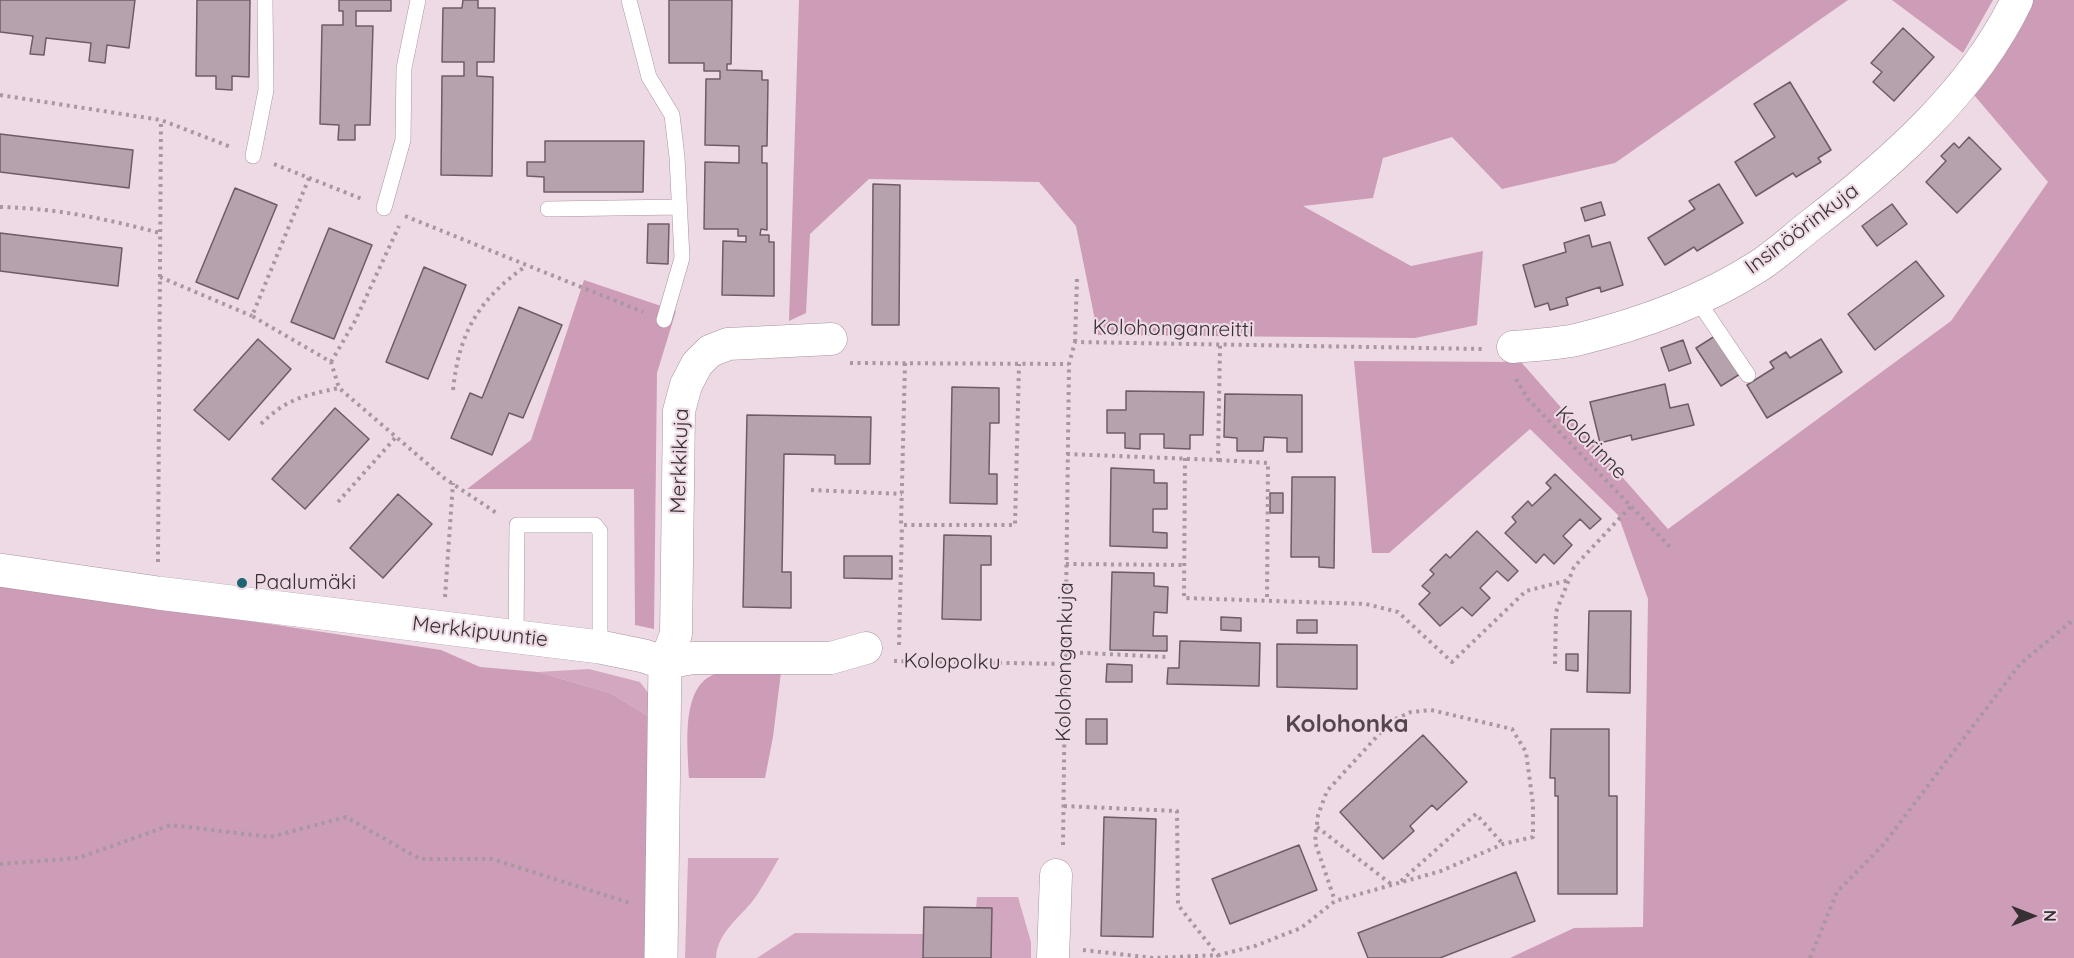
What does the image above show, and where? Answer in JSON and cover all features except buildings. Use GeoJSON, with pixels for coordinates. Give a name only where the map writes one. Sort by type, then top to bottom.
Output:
{"type":"FeatureCollection","features":[{"type":"Feature","properties":{"kind":"street","name":"Insinöörinkuja"},"geometry":{"type":"LineString","coordinates":[[1513,347],[1575,340],[1645,319],[1696,298],[1757,267],[1829,211],[1893,156],[1980,65],[2017,0]]}},
{"type":"Feature","properties":{"kind":"street","name":"Merkkikuja"},"geometry":{"type":"LineString","coordinates":[[665,663],[676,634],[679,411],[686,385],[698,364],[711,351],[728,344],[839,351]]}},
{"type":"Feature","properties":{"kind":"street","name":"Merkkipuuntie"},"geometry":{"type":"LineString","coordinates":[[0,570],[600,647],[665,663]]}},
{"type":"Feature","properties":{"kind":"street"},"geometry":{"type":"LineString","coordinates":[[661,958],[665,663],[693,658],[831,658],[866,648]]}},
{"type":"Feature","properties":{"kind":"street"},"geometry":{"type":"LineString","coordinates":[[1056,874],[1066,954]]}},
{"type":"Feature","properties":{"kind":"lane"},"geometry":{"type":"LineString","coordinates":[[254,156],[266,90],[265,0]]}},
{"type":"Feature","properties":{"kind":"lane"},"geometry":{"type":"LineString","coordinates":[[384,208],[403,140],[404,68],[418,0]]}},
{"type":"Feature","properties":{"kind":"lane"},"geometry":{"type":"LineString","coordinates":[[629,0],[649,77],[672,115],[682,258],[664,320]]}},
{"type":"Feature","properties":{"kind":"lane"},"geometry":{"type":"LineString","coordinates":[[548,209],[680,207]]}},
{"type":"Feature","properties":{"kind":"lane"},"geometry":{"type":"LineString","coordinates":[[1696,298],[1748,375]]}},
{"type":"Feature","properties":{"kind":"lane"},"geometry":{"type":"LineString","coordinates":[[516,637],[517,525],[599,527],[600,647]]}},
{"type":"Feature","properties":{"kind":"path"},"geometry":{"type":"LineString","coordinates":[[158,592],[161,120]]}},
{"type":"Feature","properties":{"kind":"path"},"geometry":{"type":"LineString","coordinates":[[252,316],[309,178]]}},
{"type":"Feature","properties":{"kind":"path"},"geometry":{"type":"LineString","coordinates":[[0,207],[36,208],[106,219],[160,233]]}},
{"type":"Feature","properties":{"kind":"path"},"geometry":{"type":"LineString","coordinates":[[331,362],[355,321],[404,216]]}},
{"type":"Feature","properties":{"kind":"path"},"geometry":{"type":"LineString","coordinates":[[453,390],[455,369],[465,337],[478,310],[500,284],[527,265]]}},
{"type":"Feature","properties":{"kind":"path"},"geometry":{"type":"LineString","coordinates":[[160,277],[252,316],[331,362],[339,388],[453,483],[517,525]]}},
{"type":"Feature","properties":{"kind":"path"},"geometry":{"type":"LineString","coordinates":[[1076,342],[1077,278]]}},
{"type":"Feature","properties":{"kind":"path","name":"Kolohonganreitti"},"geometry":{"type":"LineString","coordinates":[[1069,364],[1076,342],[1460,350],[1513,347]]}},
{"type":"Feature","properties":{"kind":"path"},"geometry":{"type":"LineString","coordinates":[[1217,460],[1220,345]]}},
{"type":"Feature","properties":{"kind":"path","name":"Kolorinne"},"geometry":{"type":"LineString","coordinates":[[1513,347],[1513,375],[1528,399],[1672,549]]}},
{"type":"Feature","properties":{"kind":"path"},"geometry":{"type":"LineString","coordinates":[[839,351],[905,363],[1069,364]]}},
{"type":"Feature","properties":{"kind":"path"},"geometry":{"type":"LineString","coordinates":[[899,661],[905,363]]}},
{"type":"Feature","properties":{"kind":"path"},"geometry":{"type":"LineString","coordinates":[[902,525],[1015,525],[1019,364]]}},
{"type":"Feature","properties":{"kind":"path","name":"Kolohongankuja"},"geometry":{"type":"LineString","coordinates":[[1056,874],[1063,848],[1069,364]]}},
{"type":"Feature","properties":{"kind":"path"},"geometry":{"type":"LineString","coordinates":[[261,424],[278,406],[339,388]]}},
{"type":"Feature","properties":{"kind":"path"},"geometry":{"type":"LineString","coordinates":[[338,502],[396,437]]}},
{"type":"Feature","properties":{"kind":"path"},"geometry":{"type":"LineString","coordinates":[[1067,453],[1268,463],[1267,601]]}},
{"type":"Feature","properties":{"kind":"path"},"geometry":{"type":"LineString","coordinates":[[1185,458],[1184,598],[1366,604],[1398,612],[1452,662],[1526,591],[1569,580]]}},
{"type":"Feature","properties":{"kind":"path"},"geometry":{"type":"LineString","coordinates":[[445,598],[453,483]]}},
{"type":"Feature","properties":{"kind":"path"},"geometry":{"type":"LineString","coordinates":[[811,490],[902,494]]}},
{"type":"Feature","properties":{"kind":"path"},"geometry":{"type":"LineString","coordinates":[[1555,664],[1556,612],[1574,567],[1631,506]]}},
{"type":"Feature","properties":{"kind":"path"},"geometry":{"type":"LineString","coordinates":[[1066,564],[1184,565]]}},
{"type":"Feature","properties":{"kind":"path"},"geometry":{"type":"LineString","coordinates":[[1810,958],[1837,892],[1883,845],[2020,663],[2074,619]]}},
{"type":"Feature","properties":{"kind":"path","name":"Kolopolku"},"geometry":{"type":"LineString","coordinates":[[866,648],[891,661],[1065,663]]}},
{"type":"Feature","properties":{"kind":"path"},"geometry":{"type":"LineString","coordinates":[[1065,652],[1166,657]]}},
{"type":"Feature","properties":{"kind":"path"},"geometry":{"type":"LineString","coordinates":[[1066,954],[1155,958],[1219,957],[1301,928],[1335,901],[1442,871],[1503,844],[1533,837],[1533,804],[1526,752],[1512,729],[1431,710],[1411,711],[1391,721],[1327,791],[1315,842],[1335,901]]}},
{"type":"Feature","properties":{"kind":"path"},"geometry":{"type":"LineString","coordinates":[[1064,806],[1177,811],[1178,905],[1219,957]]}},
{"type":"Feature","properties":{"kind":"path"},"geometry":{"type":"LineString","coordinates":[[1400,882],[1476,814],[1503,844]]}},
{"type":"Feature","properties":{"kind":"path"},"geometry":{"type":"LineString","coordinates":[[0,864],[78,858],[171,825],[270,837],[346,817],[420,859],[492,859],[568,882],[662,915]]}},
{"type":"Feature","properties":{"kind":"path"},"geometry":{"type":"LineString","coordinates":[[1317,827],[1390,884]]}},
{"type":"Feature","properties":{"kind":"shaded area"},"geometry":{"type":"Polygon","coordinates":[[[799,0],[1848,0],[1615,163],[1502,189],[1452,137],[1383,158],[1373,198],[1303,206],[1411,266],[1483,251],[1477,325],[1415,338],[1098,335],[1076,226],[1039,182],[869,179],[810,234],[806,313],[789,321],[799,0]]]}},
{"type":"Feature","properties":{"kind":"shaded area"},"geometry":{"type":"Polygon","coordinates":[[[1892,0],[1993,0],[1963,53],[1892,0]]]}},
{"type":"Feature","properties":{"kind":"shaded area"},"geometry":{"type":"Polygon","coordinates":[[[2031,0],[2074,0],[2074,958],[1510,958],[1574,928],[1643,927],[1648,599],[1618,515],[1530,429],[1389,553],[1372,553],[1354,361],[1521,362],[1668,529],[1951,321],[2048,182],[1974,95],[2031,0]]]}},
{"type":"Feature","properties":{"kind":"shaded area"},"geometry":{"type":"Polygon","coordinates":[[[584,280],[676,311],[657,373],[654,629],[635,625],[634,489],[467,489],[531,440],[584,280]]]}},
{"type":"Feature","properties":{"kind":"shaded area"},"geometry":{"type":"Polygon","coordinates":[[[0,583],[441,650],[480,667],[538,672],[610,693],[648,716],[648,958],[0,958],[0,583]]]}},
{"type":"Feature","properties":{"kind":"shaded area"},"geometry":{"type":"Polygon","coordinates":[[[589,669],[640,682],[649,694],[648,716],[610,693],[538,672],[589,669]]]}},
{"type":"Feature","properties":{"kind":"shaded area"},"geometry":{"type":"Polygon","coordinates":[[[781,672],[765,778],[689,778],[689,718],[697,689],[706,679],[719,673],[781,672]]]}},
{"type":"Feature","properties":{"kind":"shaded area"},"geometry":{"type":"Polygon","coordinates":[[[688,858],[779,858],[757,895],[726,932],[717,948],[716,958],[685,958],[688,858]]]}},
{"type":"Feature","properties":{"kind":"shaded area"},"geometry":{"type":"Polygon","coordinates":[[[977,897],[1018,897],[1031,942],[1031,958],[991,958],[992,908],[976,908],[977,897]]]}},
{"type":"Feature","properties":{"kind":"shaded area"},"geometry":{"type":"Polygon","coordinates":[[[795,933],[923,934],[923,958],[757,958],[795,933]]]}},
{"type":"Feature","properties":{"kind":"place","name":"Paalumäki"},"geometry":{"type":"Point","coordinates":[242,583]}},
{"type":"Feature","properties":{"kind":"district","name":"Kolohonka"},"geometry":{"type":"Point","coordinates":[1347,725]}}]}
